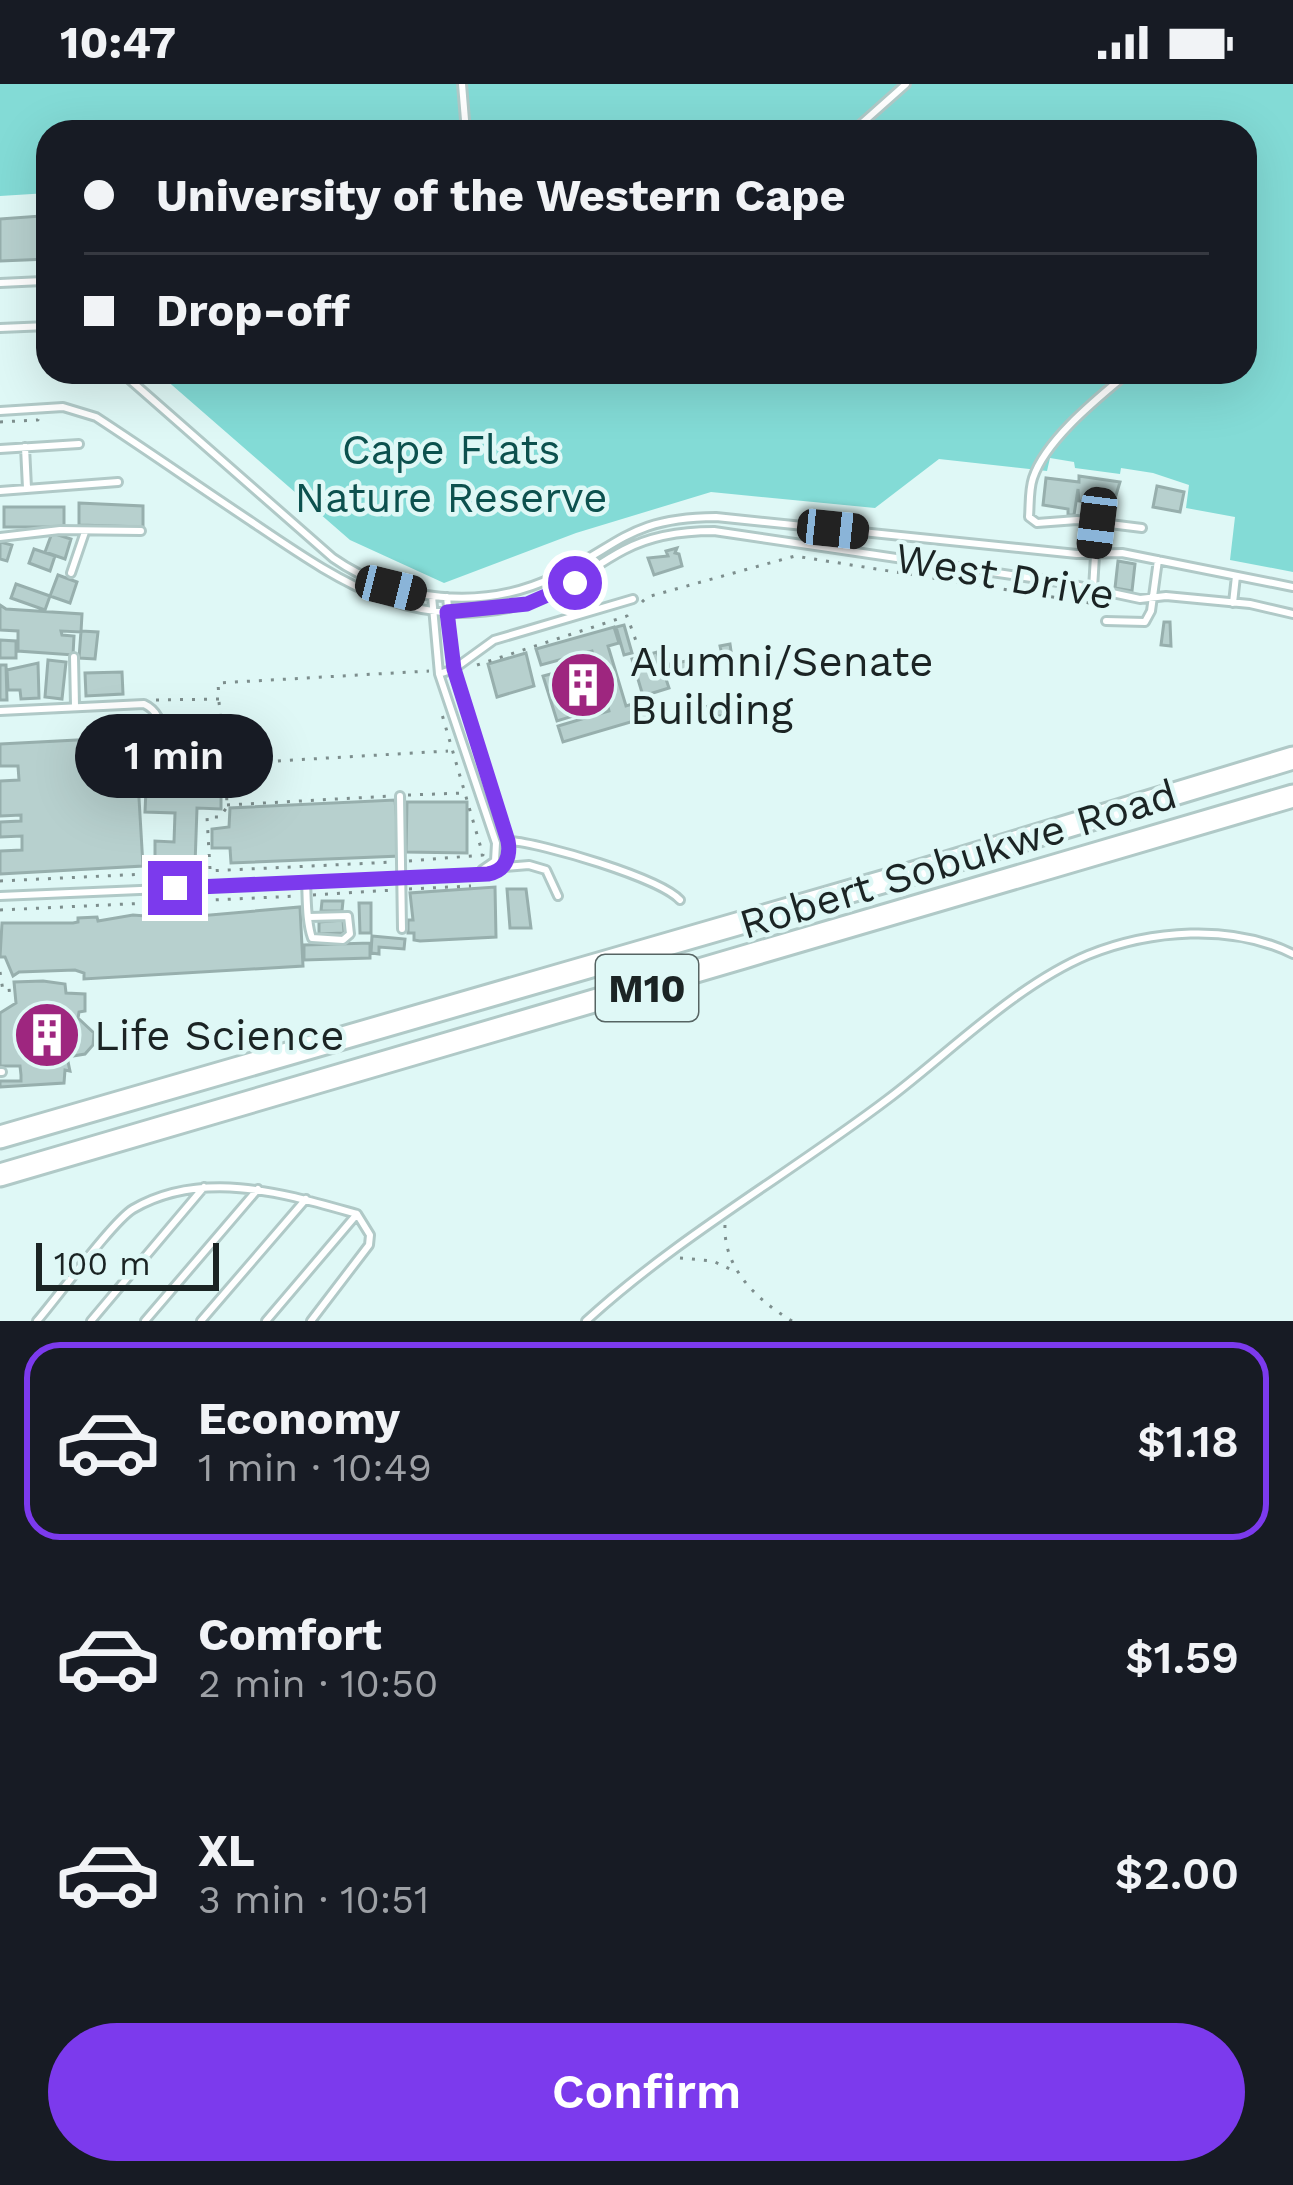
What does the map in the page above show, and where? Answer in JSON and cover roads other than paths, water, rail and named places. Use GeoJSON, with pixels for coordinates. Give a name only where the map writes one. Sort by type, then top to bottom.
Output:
{"type":"FeatureCollection","features":[{"type":"Feature","properties":{"kind":"main road","name":"Robert Sobukwe Road"},"geometry":{"type":"LineString","coordinates":[[0,1137],[1293,758]]}},
{"type":"Feature","properties":{"kind":"main road","name":"Robert Sobukwe Road"},"geometry":{"type":"LineString","coordinates":[[0,1174],[1293,796]]}},
{"type":"Feature","properties":{"kind":"lane"},"geometry":{"type":"LineString","coordinates":[[462,84],[465,120]]}},
{"type":"Feature","properties":{"kind":"lane"},"geometry":{"type":"LineString","coordinates":[[865,120],[906,84]]}},
{"type":"Feature","properties":{"kind":"lane"},"geometry":{"type":"LineString","coordinates":[[0,284],[36,281]]}},
{"type":"Feature","properties":{"kind":"lane"},"geometry":{"type":"LineString","coordinates":[[0,328],[36,326]]}},
{"type":"Feature","properties":{"kind":"lane","name":"West Drive"},"geometry":{"type":"LineString","coordinates":[[136,384],[333,558],[372,581],[432,596],[522,590],[550,579],[640,526],[689,517],[1122,553],[1293,587]]}},
{"type":"Feature","properties":{"kind":"lane"},"geometry":{"type":"LineString","coordinates":[[1115,384],[1084,411],[1039,464],[1031,484],[1029,517],[1037,523],[1142,528]]}},
{"type":"Feature","properties":{"kind":"lane","name":"West Drive"},"geometry":{"type":"LineString","coordinates":[[0,411],[63,407],[96,417],[338,579],[388,602],[432,612],[527,604],[575,583],[624,550],[686,531],[747,535],[1140,599],[1270,606],[1293,614]]}},
{"type":"Feature","properties":{"kind":"lane"},"geometry":{"type":"LineString","coordinates":[[0,448],[79,444]]}},
{"type":"Feature","properties":{"kind":"lane"},"geometry":{"type":"LineString","coordinates":[[25,447],[27,488]]}},
{"type":"Feature","properties":{"kind":"lane"},"geometry":{"type":"LineString","coordinates":[[0,491],[118,482]]}},
{"type":"Feature","properties":{"kind":"lane"},"geometry":{"type":"LineString","coordinates":[[1093,589],[1097,523]]}},
{"type":"Feature","properties":{"kind":"lane"},"geometry":{"type":"LineString","coordinates":[[0,537],[60,530],[141,531]]}},
{"type":"Feature","properties":{"kind":"lane"},"geometry":{"type":"LineString","coordinates":[[71,573],[85,532]]}},
{"type":"Feature","properties":{"kind":"lane"},"geometry":{"type":"LineString","coordinates":[[1106,620],[1145,622],[1154,597],[1158,560]]}},
{"type":"Feature","properties":{"kind":"lane"},"geometry":{"type":"LineString","coordinates":[[1233,603],[1236,576]]}},
{"type":"Feature","properties":{"kind":"lane"},"geometry":{"type":"LineString","coordinates":[[432,596],[435,672],[496,842],[495,861],[483,873]]}},
{"type":"Feature","properties":{"kind":"lane"},"geometry":{"type":"LineString","coordinates":[[447,597],[454,669],[508,841],[504,867]]}},
{"type":"Feature","properties":{"kind":"lane"},"geometry":{"type":"LineString","coordinates":[[435,672],[454,669],[494,640],[633,599]]}},
{"type":"Feature","properties":{"kind":"lane"},"geometry":{"type":"LineString","coordinates":[[74,657],[75,706]]}},
{"type":"Feature","properties":{"kind":"lane"},"geometry":{"type":"LineString","coordinates":[[0,711],[150,706],[158,714],[172,758],[188,764],[229,764]]}},
{"type":"Feature","properties":{"kind":"lane"},"geometry":{"type":"LineString","coordinates":[[472,772],[485,768]]}},
{"type":"Feature","properties":{"kind":"lane"},"geometry":{"type":"LineString","coordinates":[[400,796],[402,929]]}},
{"type":"Feature","properties":{"kind":"lane"},"geometry":{"type":"LineString","coordinates":[[508,841],[549,848],[614,870],[667,889],[680,901]]}},
{"type":"Feature","properties":{"kind":"lane"},"geometry":{"type":"LineString","coordinates":[[0,896],[483,873],[529,865],[546,870],[558,896]]}},
{"type":"Feature","properties":{"kind":"lane"},"geometry":{"type":"LineString","coordinates":[[306,881],[308,917],[310,934],[317,940],[344,940],[350,934],[348,916],[308,917]]}},
{"type":"Feature","properties":{"kind":"lane"},"geometry":{"type":"LineString","coordinates":[[586,1321],[663,1256],[884,1102],[1052,974],[1087,956],[1160,936],[1219,934],[1293,954]]}},
{"type":"Feature","properties":{"kind":"lane"},"geometry":{"type":"LineString","coordinates":[[91,1321],[204,1186]]}},
{"type":"Feature","properties":{"kind":"lane"},"geometry":{"type":"LineString","coordinates":[[37,1321],[131,1210],[204,1186],[258,1189],[357,1214],[370,1235],[369,1246],[310,1321]]}},
{"type":"Feature","properties":{"kind":"lane"},"geometry":{"type":"LineString","coordinates":[[145,1321],[258,1189]]}},
{"type":"Feature","properties":{"kind":"lane"},"geometry":{"type":"LineString","coordinates":[[201,1321],[306,1199]]}},
{"type":"Feature","properties":{"kind":"lane"},"geometry":{"type":"LineString","coordinates":[[266,1321],[357,1214]]}},
{"type":"Feature","properties":{"kind":"place","name":"Alumni/Senate Building"},"geometry":{"type":"Point","coordinates":[583,685]}},
{"type":"Feature","properties":{"kind":"place","name":"Life Science"},"geometry":{"type":"Point","coordinates":[47,1035]}},
{"type":"Feature","properties":{"kind":"park label","name":"Cape Flats Nature Reserve"},"geometry":{"type":"Point","coordinates":[451,474]}}]}
